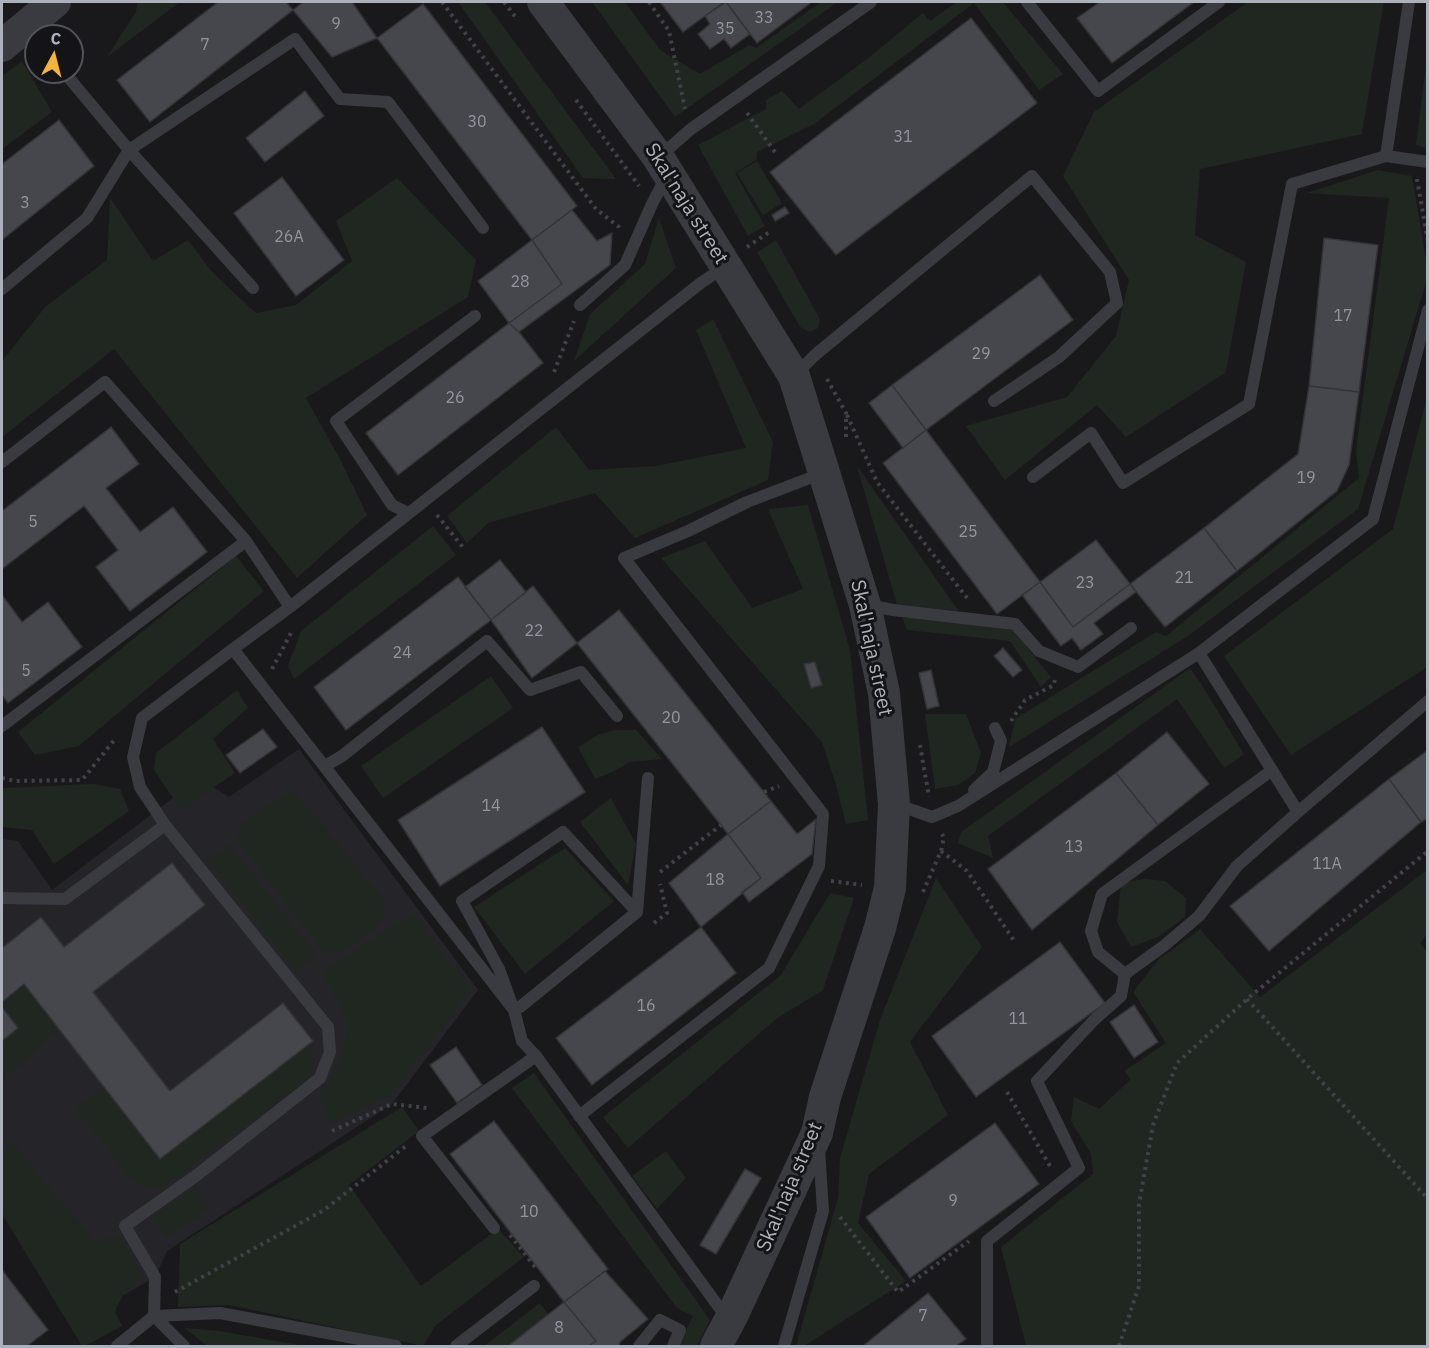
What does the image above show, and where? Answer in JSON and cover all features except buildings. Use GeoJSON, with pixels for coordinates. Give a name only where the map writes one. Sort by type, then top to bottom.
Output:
{"type":"FeatureCollection","features":[{"type":"Feature","properties":{"kind":"street"},"geometry":{"type":"LineString","coordinates":[[37,24],[55,2]]}},
{"type":"Feature","properties":{"kind":"street","name":"Skal'naja street"},"geometry":{"type":"LineString","coordinates":[[543,2],[733,259],[794,376],[865,605],[884,693],[894,804],[890,888],[880,928],[825,1096],[817,1133],[716,1347]]}},
{"type":"Feature","properties":{"kind":"street"},"geometry":{"type":"LineString","coordinates":[[2,46],[24,35]]}},
{"type":"Feature","properties":{"kind":"lane"},"geometry":{"type":"LineString","coordinates":[[580,305],[625,265],[652,204],[663,166],[692,129],[871,2]]}},
{"type":"Feature","properties":{"kind":"lane"},"geometry":{"type":"LineString","coordinates":[[1027,2],[1098,92],[1220,2]]}},
{"type":"Feature","properties":{"kind":"lane"},"geometry":{"type":"LineString","coordinates":[[1386,156],[1409,2]]}},
{"type":"Feature","properties":{"kind":"lane"},"geometry":{"type":"LineString","coordinates":[[2,289],[87,218],[129,150],[295,39],[340,99],[388,102],[483,228]]}},
{"type":"Feature","properties":{"kind":"lane"},"geometry":{"type":"LineString","coordinates":[[74,84],[129,150],[253,288]]}},
{"type":"Feature","properties":{"kind":"lane"},"geometry":{"type":"LineString","coordinates":[[1033,477],[1091,433],[1123,483],[1249,404],[1292,184],[1386,156],[1428,162]]}},
{"type":"Feature","properties":{"kind":"lane"},"geometry":{"type":"LineString","coordinates":[[794,376],[815,355],[1032,176],[1110,272],[1117,303],[1059,357],[994,400]]}},
{"type":"Feature","properties":{"kind":"lane"},"geometry":{"type":"LineString","coordinates":[[184,1347],[154,1316],[155,1277],[125,1226],[197,1175],[312,1085],[320,1078],[330,1052],[328,1027],[165,825],[140,787],[133,757],[142,718],[290,607],[733,259]]}},
{"type":"Feature","properties":{"kind":"lane"},"geometry":{"type":"LineString","coordinates":[[894,804],[932,817],[958,806],[1199,653],[1373,519],[1428,310]]}},
{"type":"Feature","properties":{"kind":"lane"},"geometry":{"type":"LineString","coordinates":[[408,513],[392,505],[336,421],[475,316]]}},
{"type":"Feature","properties":{"kind":"lane"},"geometry":{"type":"LineString","coordinates":[[2,462],[105,382],[246,541],[290,607]]}},
{"type":"Feature","properties":{"kind":"lane"},"geometry":{"type":"LineString","coordinates":[[579,1116],[769,968],[819,866],[823,814],[624,558],[688,531],[747,502],[824,473]]}},
{"type":"Feature","properties":{"kind":"lane"},"geometry":{"type":"LineString","coordinates":[[2,726],[246,541]]}},
{"type":"Feature","properties":{"kind":"lane"},"geometry":{"type":"LineString","coordinates":[[865,605],[1015,624],[1039,651],[1078,667],[1131,628]]}},
{"type":"Feature","properties":{"kind":"lane"},"geometry":{"type":"LineString","coordinates":[[325,766],[342,756],[487,641],[530,690],[581,672],[616,716]]}},
{"type":"Feature","properties":{"kind":"lane"},"geometry":{"type":"LineString","coordinates":[[233,649],[514,1010]]}},
{"type":"Feature","properties":{"kind":"lane"},"geometry":{"type":"LineString","coordinates":[[1199,653],[1298,812]]}},
{"type":"Feature","properties":{"kind":"lane"},"geometry":{"type":"LineString","coordinates":[[987,1347],[987,1241],[1078,1168],[1038,1081],[1095,1019],[1121,996],[1125,974],[1166,945],[1200,916],[1237,866],[1428,700]]}},
{"type":"Feature","properties":{"kind":"lane"},"geometry":{"type":"LineString","coordinates":[[958,806],[993,772],[1001,741],[995,728]]}},
{"type":"Feature","properties":{"kind":"lane"},"geometry":{"type":"LineString","coordinates":[[1125,974],[1098,952],[1091,931],[1102,894],[1271,771]]}},
{"type":"Feature","properties":{"kind":"lane"},"geometry":{"type":"LineString","coordinates":[[514,1010],[637,912],[648,778]]}},
{"type":"Feature","properties":{"kind":"lane"},"geometry":{"type":"LineString","coordinates":[[2,898],[65,899],[165,825]]}},
{"type":"Feature","properties":{"kind":"lane"},"geometry":{"type":"LineString","coordinates":[[637,912],[563,832],[462,901],[499,969],[514,1010],[522,1041],[536,1056],[721,1310],[732,1316]]}},
{"type":"Feature","properties":{"kind":"lane"},"geometry":{"type":"LineString","coordinates":[[494,1228],[422,1136],[536,1056]]}},
{"type":"Feature","properties":{"kind":"lane"},"geometry":{"type":"LineString","coordinates":[[784,1347],[823,1211],[817,1133]]}},
{"type":"Feature","properties":{"kind":"lane"},"geometry":{"type":"LineString","coordinates":[[456,1347],[534,1286]]}},
{"type":"Feature","properties":{"kind":"lane"},"geometry":{"type":"LineString","coordinates":[[117,1347],[154,1316],[220,1313],[396,1347]]}},
{"type":"Feature","properties":{"kind":"lane"},"geometry":{"type":"LineString","coordinates":[[639,1347],[660,1320],[680,1330],[673,1347]]}},
{"type":"Feature","properties":{"kind":"path"},"geometry":{"type":"LineString","coordinates":[[442,2],[596,209]]}},
{"type":"Feature","properties":{"kind":"path"},"geometry":{"type":"LineString","coordinates":[[742,106],[774,152]]}},
{"type":"Feature","properties":{"kind":"path"},"geometry":{"type":"LineString","coordinates":[[1417,178],[1428,242]]}},
{"type":"Feature","properties":{"kind":"path"},"geometry":{"type":"LineString","coordinates":[[733,259],[771,231]]}},
{"type":"Feature","properties":{"kind":"path"},"geometry":{"type":"LineString","coordinates":[[560,359],[580,305]]}},
{"type":"Feature","properties":{"kind":"path"},"geometry":{"type":"LineString","coordinates":[[846,413],[877,482],[985,620]]}},
{"type":"Feature","properties":{"kind":"path"},"geometry":{"type":"LineString","coordinates":[[435,512],[465,550]]}},
{"type":"Feature","properties":{"kind":"path"},"geometry":{"type":"LineString","coordinates":[[279,678],[272,669],[295,625]]}},
{"type":"Feature","properties":{"kind":"path"},"geometry":{"type":"LineString","coordinates":[[1009,732],[1011,721],[1025,700],[1054,685]]}},
{"type":"Feature","properties":{"kind":"path"},"geometry":{"type":"LineString","coordinates":[[2,778],[15,781]]}},
{"type":"Feature","properties":{"kind":"path"},"geometry":{"type":"LineString","coordinates":[[923,892],[942,851],[944,837],[932,817],[928,789]]}},
{"type":"Feature","properties":{"kind":"path"},"geometry":{"type":"LineString","coordinates":[[944,837],[953,830]]}},
{"type":"Feature","properties":{"kind":"path"},"geometry":{"type":"LineString","coordinates":[[942,851],[967,871],[1015,942]]}},
{"type":"Feature","properties":{"kind":"path"},"geometry":{"type":"LineString","coordinates":[[1119,1347],[1139,1286],[1139,1204],[1153,1125],[1177,1063],[1246,999],[1428,851]]}},
{"type":"Feature","properties":{"kind":"path"},"geometry":{"type":"LineString","coordinates":[[824,880],[868,886]]}},
{"type":"Feature","properties":{"kind":"path"},"geometry":{"type":"LineString","coordinates":[[1246,999],[1428,1198]]}},
{"type":"Feature","properties":{"kind":"path"},"geometry":{"type":"LineString","coordinates":[[1006,1092],[1052,1170]]}},
{"type":"Feature","properties":{"kind":"path"},"geometry":{"type":"LineString","coordinates":[[332,1131],[392,1104]]}},
{"type":"Feature","properties":{"kind":"path"},"geometry":{"type":"LineString","coordinates":[[173,1293],[324,1210],[409,1144]]}},
{"type":"Feature","properties":{"kind":"path"},"geometry":{"type":"LineString","coordinates":[[837,1213],[898,1292],[972,1238]]}},
{"type":"Feature","properties":{"kind":"shaded area"},"geometry":{"type":"Polygon","coordinates":[[[137,2],[180,2],[107,57],[136,12],[137,2]]]}},
{"type":"Feature","properties":{"kind":"shaded area"},"geometry":{"type":"Polygon","coordinates":[[[458,2],[485,2],[616,179],[583,178],[458,2]]]}},
{"type":"Feature","properties":{"kind":"shaded area"},"geometry":{"type":"Polygon","coordinates":[[[592,2],[625,2],[660,50],[700,74],[749,45],[756,48],[821,2],[838,2],[675,117],[592,2]]]}},
{"type":"Feature","properties":{"kind":"shaded area"},"geometry":{"type":"Polygon","coordinates":[[[957,2],[1003,2],[1063,74],[1039,90],[974,3],[814,124],[757,152],[756,160],[735,173],[765,226],[748,236],[698,145],[766,109],[766,100],[782,91],[799,109],[867,59],[923,13],[930,21],[957,2]]]}},
{"type":"Feature","properties":{"kind":"shaded area"},"geometry":{"type":"Polygon","coordinates":[[[1248,2],[1384,2],[1362,134],[1200,169],[1195,235],[1246,262],[1226,372],[1126,437],[1097,405],[1005,480],[966,426],[1067,397],[1116,336],[1129,280],[1063,176],[1094,112],[1248,2]]]}},
{"type":"Feature","properties":{"kind":"shaded area"},"geometry":{"type":"Polygon","coordinates":[[[22,61],[24,84],[36,84],[52,112],[2,149],[2,76],[22,61]]]}},
{"type":"Feature","properties":{"kind":"shaded area"},"geometry":{"type":"Polygon","coordinates":[[[1426,64],[1428,64],[1427,148],[1416,145],[1426,64]]]}},
{"type":"Feature","properties":{"kind":"shaded area"},"geometry":{"type":"Polygon","coordinates":[[[757,161],[782,203],[763,215],[737,173],[757,161]]]}},
{"type":"Feature","properties":{"kind":"shaded area"},"geometry":{"type":"Polygon","coordinates":[[[1378,170],[1412,176],[1427,279],[1358,509],[1188,636],[1009,747],[1015,719],[1156,632],[1166,636],[1359,478],[1356,450],[1389,198],[1307,193],[1378,170]]]}},
{"type":"Feature","properties":{"kind":"shaded area"},"geometry":{"type":"Polygon","coordinates":[[[397,178],[476,260],[468,297],[306,398],[341,461],[367,515],[297,578],[114,349],[2,437],[2,361],[45,307],[107,260],[110,198],[153,261],[188,240],[212,272],[256,313],[296,305],[352,261],[336,221],[397,178]]]}},
{"type":"Feature","properties":{"kind":"shaded area"},"geometry":{"type":"Polygon","coordinates":[[[659,218],[676,268],[574,361],[590,314],[645,264],[659,218]]]}},
{"type":"Feature","properties":{"kind":"shaded area"},"geometry":{"type":"Polygon","coordinates":[[[776,240],[820,319],[818,328],[810,332],[800,327],[757,252],[776,240]]]}},
{"type":"Feature","properties":{"kind":"shaded area"},"geometry":{"type":"Polygon","coordinates":[[[713,319],[773,442],[768,480],[635,538],[595,493],[488,523],[467,543],[447,516],[556,427],[589,470],[656,466],[746,448],[696,330],[713,319]]]}},
{"type":"Feature","properties":{"kind":"shaded area"},"geometry":{"type":"Polygon","coordinates":[[[1427,397],[1427,667],[1291,755],[1224,656],[1393,529],[1427,397]]]}},
{"type":"Feature","properties":{"kind":"shaded area"},"geometry":{"type":"Polygon","coordinates":[[[857,466],[953,603],[959,611],[897,605],[857,466]]]}},
{"type":"Feature","properties":{"kind":"shaded area"},"geometry":{"type":"Polygon","coordinates":[[[808,505],[850,650],[868,820],[846,824],[822,742],[661,558],[705,541],[752,608],[803,589],[768,509],[808,505]]]}},
{"type":"Feature","properties":{"kind":"shaded area"},"geometry":{"type":"Polygon","coordinates":[[[433,526],[456,555],[294,679],[288,666],[301,631],[433,526]]]}},
{"type":"Feature","properties":{"kind":"shaded area"},"geometry":{"type":"Polygon","coordinates":[[[236,556],[264,591],[79,746],[35,755],[18,732],[236,556]]]}},
{"type":"Feature","properties":{"kind":"shaded area"},"geometry":{"type":"Polygon","coordinates":[[[902,617],[1011,627],[1051,677],[1041,687],[1010,641],[907,630],[902,617]]]}},
{"type":"Feature","properties":{"kind":"shaded area"},"geometry":{"type":"Polygon","coordinates":[[[1190,668],[1244,754],[1224,768],[1177,699],[988,836],[993,858],[958,843],[961,832],[1190,668]]]}},
{"type":"Feature","properties":{"kind":"shaded area"},"geometry":{"type":"Polygon","coordinates":[[[491,676],[513,708],[383,798],[361,766],[491,676]]]}},
{"type":"Feature","properties":{"kind":"shaded area"},"geometry":{"type":"Polygon","coordinates":[[[237,690],[248,708],[213,739],[235,773],[181,810],[154,770],[156,753],[237,690]]]}},
{"type":"Feature","properties":{"kind":"shaded area"},"geometry":{"type":"Polygon","coordinates":[[[925,714],[966,714],[981,753],[975,773],[958,785],[935,789],[925,714]]]}},
{"type":"Feature","properties":{"kind":"shaded area"},"geometry":{"type":"Polygon","coordinates":[[[614,730],[636,730],[662,759],[630,762],[595,779],[578,747],[598,735],[614,730]]]}},
{"type":"Feature","properties":{"kind":"shaded area"},"geometry":{"type":"Polygon","coordinates":[[[299,749],[478,990],[392,1104],[167,1251],[155,1277],[124,1295],[2,1199],[2,839],[18,841],[52,890],[199,778],[229,797],[299,749]]]}},
{"type":"Feature","properties":{"kind":"shaded area"},"geometry":{"type":"Polygon","coordinates":[[[93,784],[120,789],[129,811],[54,864],[32,830],[2,827],[2,788],[93,784]]]}},
{"type":"Feature","properties":{"kind":"shaded area"},"geometry":{"type":"Polygon","coordinates":[[[296,793],[383,898],[384,919],[365,937],[343,952],[323,951],[237,841],[243,823],[283,795],[296,793]]]}},
{"type":"Feature","properties":{"kind":"shaded area"},"geometry":{"type":"Polygon","coordinates":[[[611,798],[636,844],[628,885],[580,822],[611,798]]]}},
{"type":"Feature","properties":{"kind":"shaded area"},"geometry":{"type":"Polygon","coordinates":[[[229,844],[317,955],[296,972],[208,860],[229,844]]]}},
{"type":"Feature","properties":{"kind":"shaded area"},"geometry":{"type":"Polygon","coordinates":[[[565,848],[614,901],[525,974],[474,907],[565,848]]]}},
{"type":"Feature","properties":{"kind":"shaded area"},"geometry":{"type":"Polygon","coordinates":[[[1427,870],[1427,934],[1420,944],[1428,952],[1427,1346],[1026,1346],[1001,1247],[1093,1174],[1091,1154],[1071,1121],[1074,1097],[1099,1109],[1131,1079],[1124,1071],[1166,1043],[1133,992],[1158,960],[1200,929],[1260,997],[1427,870]]]}},
{"type":"Feature","properties":{"kind":"shaded area"},"geometry":{"type":"Polygon","coordinates":[[[936,878],[982,947],[910,1042],[948,1115],[869,1174],[858,1223],[906,1281],[804,1346],[796,1346],[838,1198],[840,1158],[880,1020],[936,878]]]}},
{"type":"Feature","properties":{"kind":"shaded area"},"geometry":{"type":"Polygon","coordinates":[[[1144,879],[1165,881],[1186,898],[1185,917],[1158,937],[1131,947],[1117,922],[1121,883],[1144,879]]]}},
{"type":"Feature","properties":{"kind":"shaded area"},"geometry":{"type":"Polygon","coordinates":[[[830,893],[854,898],[823,990],[776,1019],[628,1148],[603,1117],[781,975],[830,893]]]}},
{"type":"Feature","properties":{"kind":"shaded area"},"geometry":{"type":"Polygon","coordinates":[[[414,913],[471,991],[391,1096],[331,1123],[319,1095],[337,1066],[346,1036],[346,1019],[322,971],[414,913]]]}},
{"type":"Feature","properties":{"kind":"shaded area"},"geometry":{"type":"Polygon","coordinates":[[[24,984],[59,1030],[2,1081],[2,1041],[18,1028],[2,1007],[2,1002],[24,984]]]}},
{"type":"Feature","properties":{"kind":"shaded area"},"geometry":{"type":"Polygon","coordinates":[[[309,1043],[314,1059],[309,1079],[163,1187],[151,1190],[131,1180],[75,1108],[104,1087],[160,1159],[309,1043]]]}},
{"type":"Feature","properties":{"kind":"shaded area"},"geometry":{"type":"Polygon","coordinates":[[[534,1073],[710,1320],[697,1346],[678,1346],[693,1316],[677,1308],[512,1088],[534,1073]]]}},
{"type":"Feature","properties":{"kind":"shaded area"},"geometry":{"type":"Polygon","coordinates":[[[402,1107],[419,1131],[349,1185],[421,1286],[498,1229],[524,1257],[435,1326],[423,1346],[229,1305],[178,1307],[180,1244],[402,1107]]]}},
{"type":"Feature","properties":{"kind":"shaded area"},"geometry":{"type":"Polygon","coordinates":[[[12,1142],[94,1241],[121,1237],[144,1277],[124,1294],[115,1311],[122,1326],[85,1346],[82,1346],[2,1214],[2,1149],[12,1142]]]}},
{"type":"Feature","properties":{"kind":"shaded area"},"geometry":{"type":"Polygon","coordinates":[[[666,1151],[686,1178],[657,1209],[632,1176],[666,1151]]]}},
{"type":"Feature","properties":{"kind":"shaded area"},"geometry":{"type":"Polygon","coordinates":[[[195,1187],[210,1209],[167,1238],[152,1217],[195,1187]]]}},
{"type":"Feature","properties":{"kind":"shaded area"},"geometry":{"type":"Polygon","coordinates":[[[540,1303],[549,1315],[508,1346],[484,1346],[540,1303]]]}},
{"type":"Feature","properties":{"kind":"shaded area"},"geometry":{"type":"Polygon","coordinates":[[[185,1328],[219,1331],[305,1346],[207,1346],[185,1328]]]}}]}
